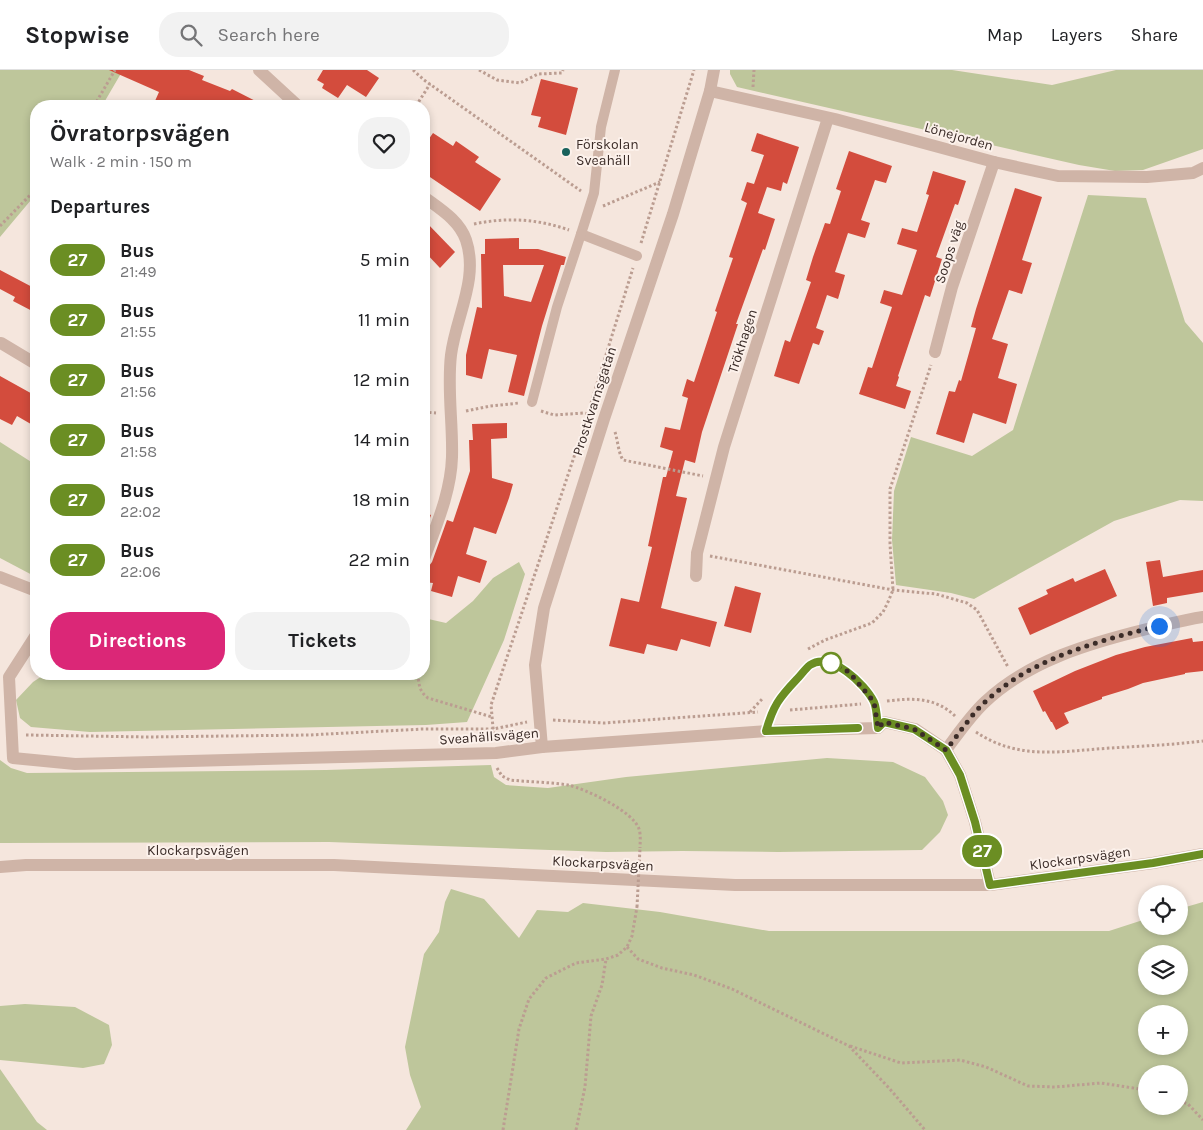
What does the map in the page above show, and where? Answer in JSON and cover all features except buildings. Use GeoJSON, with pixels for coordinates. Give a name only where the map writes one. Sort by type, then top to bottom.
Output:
{"type":"FeatureCollection","features":[{"type":"Feature","properties":{"kind":"street"},"geometry":{"type":"LineString","coordinates":[[259,70],[292,100]]}},
{"type":"Feature","properties":{"kind":"street","name":"Prostkvarnsgatan"},"geometry":{"type":"LineString","coordinates":[[542,747],[535,665],[544,608],[601,428],[673,214],[710,91],[714,70]]}},
{"type":"Feature","properties":{"kind":"street","name":"Lönejorden"},"geometry":{"type":"LineString","coordinates":[[710,91],[828,118],[958,150],[994,162],[1058,176],[1147,177],[1193,173],[1203,168]]}},
{"type":"Feature","properties":{"kind":"street","name":"Trökhagen"},"geometry":{"type":"LineString","coordinates":[[696,576],[697,553],[724,447],[828,118]]}},
{"type":"Feature","properties":{"kind":"street","name":"Soops väg"},"geometry":{"type":"LineString","coordinates":[[935,352],[952,287],[994,162]]}},
{"type":"Feature","properties":{"kind":"street"},"geometry":{"type":"LineString","coordinates":[[430,202],[461,228],[466,241],[470,276],[451,353],[452,459],[448,487],[430,541]]}},
{"type":"Feature","properties":{"kind":"street"},"geometry":{"type":"LineString","coordinates":[[1,343],[30,360]]}},
{"type":"Feature","properties":{"kind":"street"},"geometry":{"type":"LineString","coordinates":[[0,577],[30,589]]}},
{"type":"Feature","properties":{"kind":"street"},"geometry":{"type":"LineString","coordinates":[[946,750],[985,702],[1015,679],[1044,663],[1117,636],[1203,617]]}},
{"type":"Feature","properties":{"kind":"street","name":"Sveahällsvägen"},"geometry":{"type":"LineString","coordinates":[[30,644],[9,677],[13,758],[75,764],[496,753],[542,747],[766,731],[878,728],[884,722],[914,729],[946,750],[960,775],[972,813],[990,885]]}},
{"type":"Feature","properties":{"kind":"street","name":"Klockarpsvägen"},"geometry":{"type":"LineString","coordinates":[[0,867],[36,865],[334,864],[735,885],[990,885],[1153,863],[1203,854]]}},
{"type":"Feature","properties":{"kind":"lane"},"geometry":{"type":"LineString","coordinates":[[532,402],[554,316],[594,193],[601,126],[615,70]]}},
{"type":"Feature","properties":{"kind":"lane"},"geometry":{"type":"LineString","coordinates":[[581,234],[637,256]]}},
{"type":"Feature","properties":{"kind":"lane"},"geometry":{"type":"LineString","coordinates":[[766,731],[771,711],[778,699],[810,665],[820,662],[831,663],[849,672],[874,702],[878,728]]}},
{"type":"Feature","properties":{"kind":"path"},"geometry":{"type":"LineString","coordinates":[[98,100],[115,70]]}},
{"type":"Feature","properties":{"kind":"path"},"geometry":{"type":"LineString","coordinates":[[413,70],[579,191],[594,193]]}},
{"type":"Feature","properties":{"kind":"path"},"geometry":{"type":"LineString","coordinates":[[478,70],[497,80],[520,83],[538,74],[562,73],[563,70]]}},
{"type":"Feature","properties":{"kind":"path"},"geometry":{"type":"LineString","coordinates":[[591,404],[694,70]]}},
{"type":"Feature","properties":{"kind":"path"},"geometry":{"type":"LineString","coordinates":[[420,100],[430,84]]}},
{"type":"Feature","properties":{"kind":"path"},"geometry":{"type":"LineString","coordinates":[[588,210],[603,206],[660,182]]}},
{"type":"Feature","properties":{"kind":"path"},"geometry":{"type":"LineString","coordinates":[[0,226],[30,195]]}},
{"type":"Feature","properties":{"kind":"path"},"geometry":{"type":"LineString","coordinates":[[463,232],[473,224],[493,220],[521,219],[555,225],[581,234]]}},
{"type":"Feature","properties":{"kind":"path"},"geometry":{"type":"LineString","coordinates":[[802,655],[826,640],[872,623],[883,612],[893,590],[890,544],[890,490],[935,352]]}},
{"type":"Feature","properties":{"kind":"path"},"geometry":{"type":"LineString","coordinates":[[430,413],[452,415],[456,412],[490,406],[532,402],[537,410],[554,415],[584,412],[588,414],[585,423]]}},
{"type":"Feature","properties":{"kind":"path"},"geometry":{"type":"LineString","coordinates":[[614,427],[619,444],[619,454],[623,460],[716,479]]}},
{"type":"Feature","properties":{"kind":"path"},"geometry":{"type":"LineString","coordinates":[[502,1130],[519,1029],[529,999],[546,978],[576,962],[606,959],[618,955],[626,947],[632,936],[637,907],[640,848],[639,828],[629,816],[596,796],[570,786],[510,780],[502,776],[497,770],[491,706],[582,433]]}},
{"type":"Feature","properties":{"kind":"path"},"geometry":{"type":"LineString","coordinates":[[697,553],[893,590],[936,594],[966,604],[977,610],[1015,679]]}},
{"type":"Feature","properties":{"kind":"path"},"geometry":{"type":"LineString","coordinates":[[418,680],[418,687],[428,698],[492,717]]}},
{"type":"Feature","properties":{"kind":"path"},"geometry":{"type":"LineString","coordinates":[[750,712],[765,695]]}},
{"type":"Feature","properties":{"kind":"path"},"geometry":{"type":"LineString","coordinates":[[626,947],[638,959],[662,968],[694,975],[732,989],[849,1046],[901,1063],[960,1060],[986,1067],[1028,1086],[1055,1087],[1101,1083],[1138,1089]]}},
{"type":"Feature","properties":{"kind":"path"},"geometry":{"type":"LineString","coordinates":[[576,1130],[585,1087],[591,1016],[602,985],[606,959]]}},
{"type":"Feature","properties":{"kind":"path"},"geometry":{"type":"LineString","coordinates":[[849,1046],[925,1130]]}},
{"type":"Feature","properties":{"kind":"path"},"geometry":{"type":"LineString","coordinates":[[1188,1104],[1203,1120]]}},
{"type":"Feature","properties":{"kind":"green space"},"geometry":{"type":"Polygon","coordinates":[[[0,70],[123,70],[106,100],[30,100],[30,201],[0,237],[0,70]]]}},
{"type":"Feature","properties":{"kind":"green space"},"geometry":{"type":"Polygon","coordinates":[[[730,70],[952,70],[1052,85],[1116,70],[1203,70],[1203,149],[1143,170],[1115,171],[1079,165],[737,87],[730,74],[730,70]]]}},
{"type":"Feature","properties":{"kind":"green space"},"geometry":{"type":"Polygon","coordinates":[[[1088,195],[1146,198],[1185,322],[1203,343],[1203,501],[1180,500],[1114,521],[974,599],[951,593],[896,585],[892,540],[894,491],[911,437],[972,456],[1013,430],[1088,195]]]}},
{"type":"Feature","properties":{"kind":"green space"},"geometry":{"type":"Polygon","coordinates":[[[0,442],[30,461],[30,574],[0,558],[0,442]]]}},
{"type":"Feature","properties":{"kind":"green space"},"geometry":{"type":"Polygon","coordinates":[[[519,562],[525,574],[504,640],[467,722],[426,725],[90,732],[31,727],[20,718],[16,700],[36,680],[430,680],[430,619],[446,623],[473,601],[493,578],[519,562]]]}},
{"type":"Feature","properties":{"kind":"green space"},"geometry":{"type":"Polygon","coordinates":[[[827,758],[893,762],[925,777],[943,801],[948,815],[940,832],[922,850],[778,852],[606,852],[329,842],[0,843],[0,760],[11,768],[27,773],[326,770],[491,765],[494,777],[506,785],[548,788],[626,777],[827,758]]]}},
{"type":"Feature","properties":{"kind":"green space"},"geometry":{"type":"Polygon","coordinates":[[[451,889],[484,899],[519,938],[537,910],[568,912],[583,903],[660,912],[769,931],[1109,931],[1138,922],[1138,935],[1188,935],[1188,906],[1203,902],[1203,1130],[406,1130],[421,1107],[410,1075],[405,1047],[424,954],[439,932],[445,902],[451,889]]]}},
{"type":"Feature","properties":{"kind":"green space"},"geometry":{"type":"Polygon","coordinates":[[[25,1004],[75,1007],[109,1025],[112,1045],[104,1064],[83,1068],[0,1060],[0,1006],[25,1004]]]}},
{"type":"Feature","properties":{"kind":"green space"},"geometry":{"type":"Polygon","coordinates":[[[0,1069],[37,1122],[47,1130],[0,1130],[0,1069]]]}},
{"type":"Feature","properties":{"kind":"bus line","name":"27"},"geometry":{"type":"LineString","coordinates":[[858,728],[766,731],[771,711],[778,699],[810,665],[820,662],[831,663],[849,672],[874,702],[878,728],[884,722],[914,729],[946,750],[960,775],[975,822],[990,885],[1153,863],[1203,854]]}},
{"type":"Feature","properties":{"kind":"place","name":"Förskolan Sveahäll"},"geometry":{"type":"Point","coordinates":[566,152]}},
{"type":"Feature","properties":{"kind":"route"},"geometry":{"type":"LineString","coordinates":[[831,663],[849,672],[874,702],[878,728],[884,722],[914,729],[946,750],[985,702],[1015,679],[1044,663],[1078,649],[1117,636],[1159,626]]}}]}
